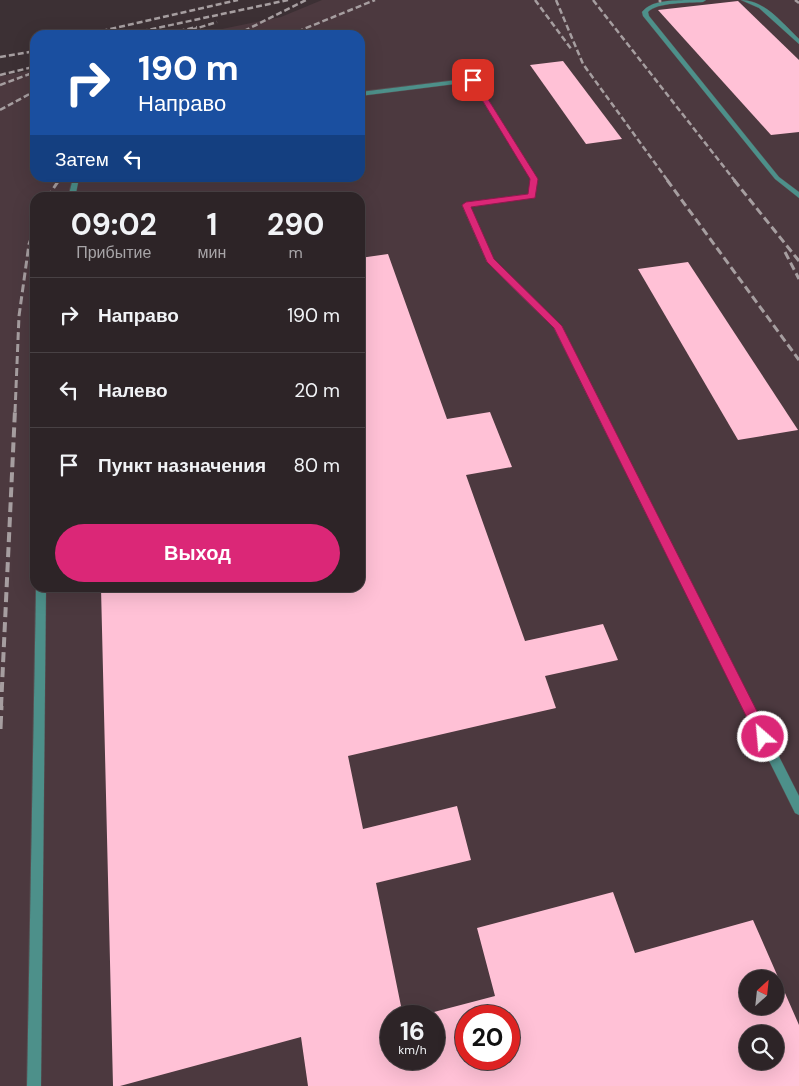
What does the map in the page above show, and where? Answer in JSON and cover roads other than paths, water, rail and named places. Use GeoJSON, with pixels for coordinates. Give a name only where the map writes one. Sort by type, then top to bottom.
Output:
{"type":"FeatureCollection","features":[{"type":"Feature","properties":{"kind":"lane"},"geometry":{"type":"LineString","coordinates":[[703,0],[652,6],[645,12],[646,16],[777,178],[799,196]]}},
{"type":"Feature","properties":{"kind":"lane"},"geometry":{"type":"LineString","coordinates":[[744,0],[761,7],[799,42]]}},
{"type":"Feature","properties":{"kind":"lane"},"geometry":{"type":"LineString","coordinates":[[365,93],[473,80],[534,179],[532,196],[466,205],[469,213],[490,260],[557,326],[799,809]]}},
{"type":"Feature","properties":{"kind":"lane"},"geometry":{"type":"LineString","coordinates":[[34,1086],[41,592]]}},
{"type":"Feature","properties":{"kind":"railway"},"geometry":{"type":"LineString","coordinates":[[106,30],[238,0]]}},
{"type":"Feature","properties":{"kind":"railway"},"geometry":{"type":"LineString","coordinates":[[147,30],[288,0]]}},
{"type":"Feature","properties":{"kind":"railway"},"geometry":{"type":"LineString","coordinates":[[246,30],[306,0]]}},
{"type":"Feature","properties":{"kind":"railway"},"geometry":{"type":"LineString","coordinates":[[301,30],[375,0]]}},
{"type":"Feature","properties":{"kind":"railway"},"geometry":{"type":"LineString","coordinates":[[535,0],[572,50]]}},
{"type":"Feature","properties":{"kind":"railway"},"geometry":{"type":"LineString","coordinates":[[556,0],[583,64],[668,181]]}},
{"type":"Feature","properties":{"kind":"railway"},"geometry":{"type":"LineString","coordinates":[[593,0],[735,181]]}},
{"type":"Feature","properties":{"kind":"railway"},"geometry":{"type":"LineString","coordinates":[[795,0],[799,3]]}},
{"type":"Feature","properties":{"kind":"railway"},"geometry":{"type":"LineString","coordinates":[[191,30],[217,22]]}},
{"type":"Feature","properties":{"kind":"railway"},"geometry":{"type":"LineString","coordinates":[[184,30],[197,27]]}},
{"type":"Feature","properties":{"kind":"railway"},"geometry":{"type":"LineString","coordinates":[[0,57],[30,52]]}},
{"type":"Feature","properties":{"kind":"railway"},"geometry":{"type":"LineString","coordinates":[[0,75],[30,68]]}},
{"type":"Feature","properties":{"kind":"railway"},"geometry":{"type":"LineString","coordinates":[[0,85],[30,74]]}},
{"type":"Feature","properties":{"kind":"railway"},"geometry":{"type":"LineString","coordinates":[[0,110],[30,94]]}},
{"type":"Feature","properties":{"kind":"railway"},"geometry":{"type":"LineString","coordinates":[[667,180],[799,360]]}},
{"type":"Feature","properties":{"kind":"railway"},"geometry":{"type":"LineString","coordinates":[[734,180],[799,261]]}},
{"type":"Feature","properties":{"kind":"railway"},"geometry":{"type":"LineString","coordinates":[[51,192],[58,182]]}},
{"type":"Feature","properties":{"kind":"railway"},"geometry":{"type":"LineString","coordinates":[[15,412],[19,316],[30,241]]}},
{"type":"Feature","properties":{"kind":"railway"},"geometry":{"type":"LineString","coordinates":[[785,252],[799,279]]}},
{"type":"Feature","properties":{"kind":"railway"},"geometry":{"type":"LineString","coordinates":[[1,707],[15,410]]}},
{"type":"Feature","properties":{"kind":"railway"},"geometry":{"type":"LineString","coordinates":[[0,729],[1,706]]}}]}
